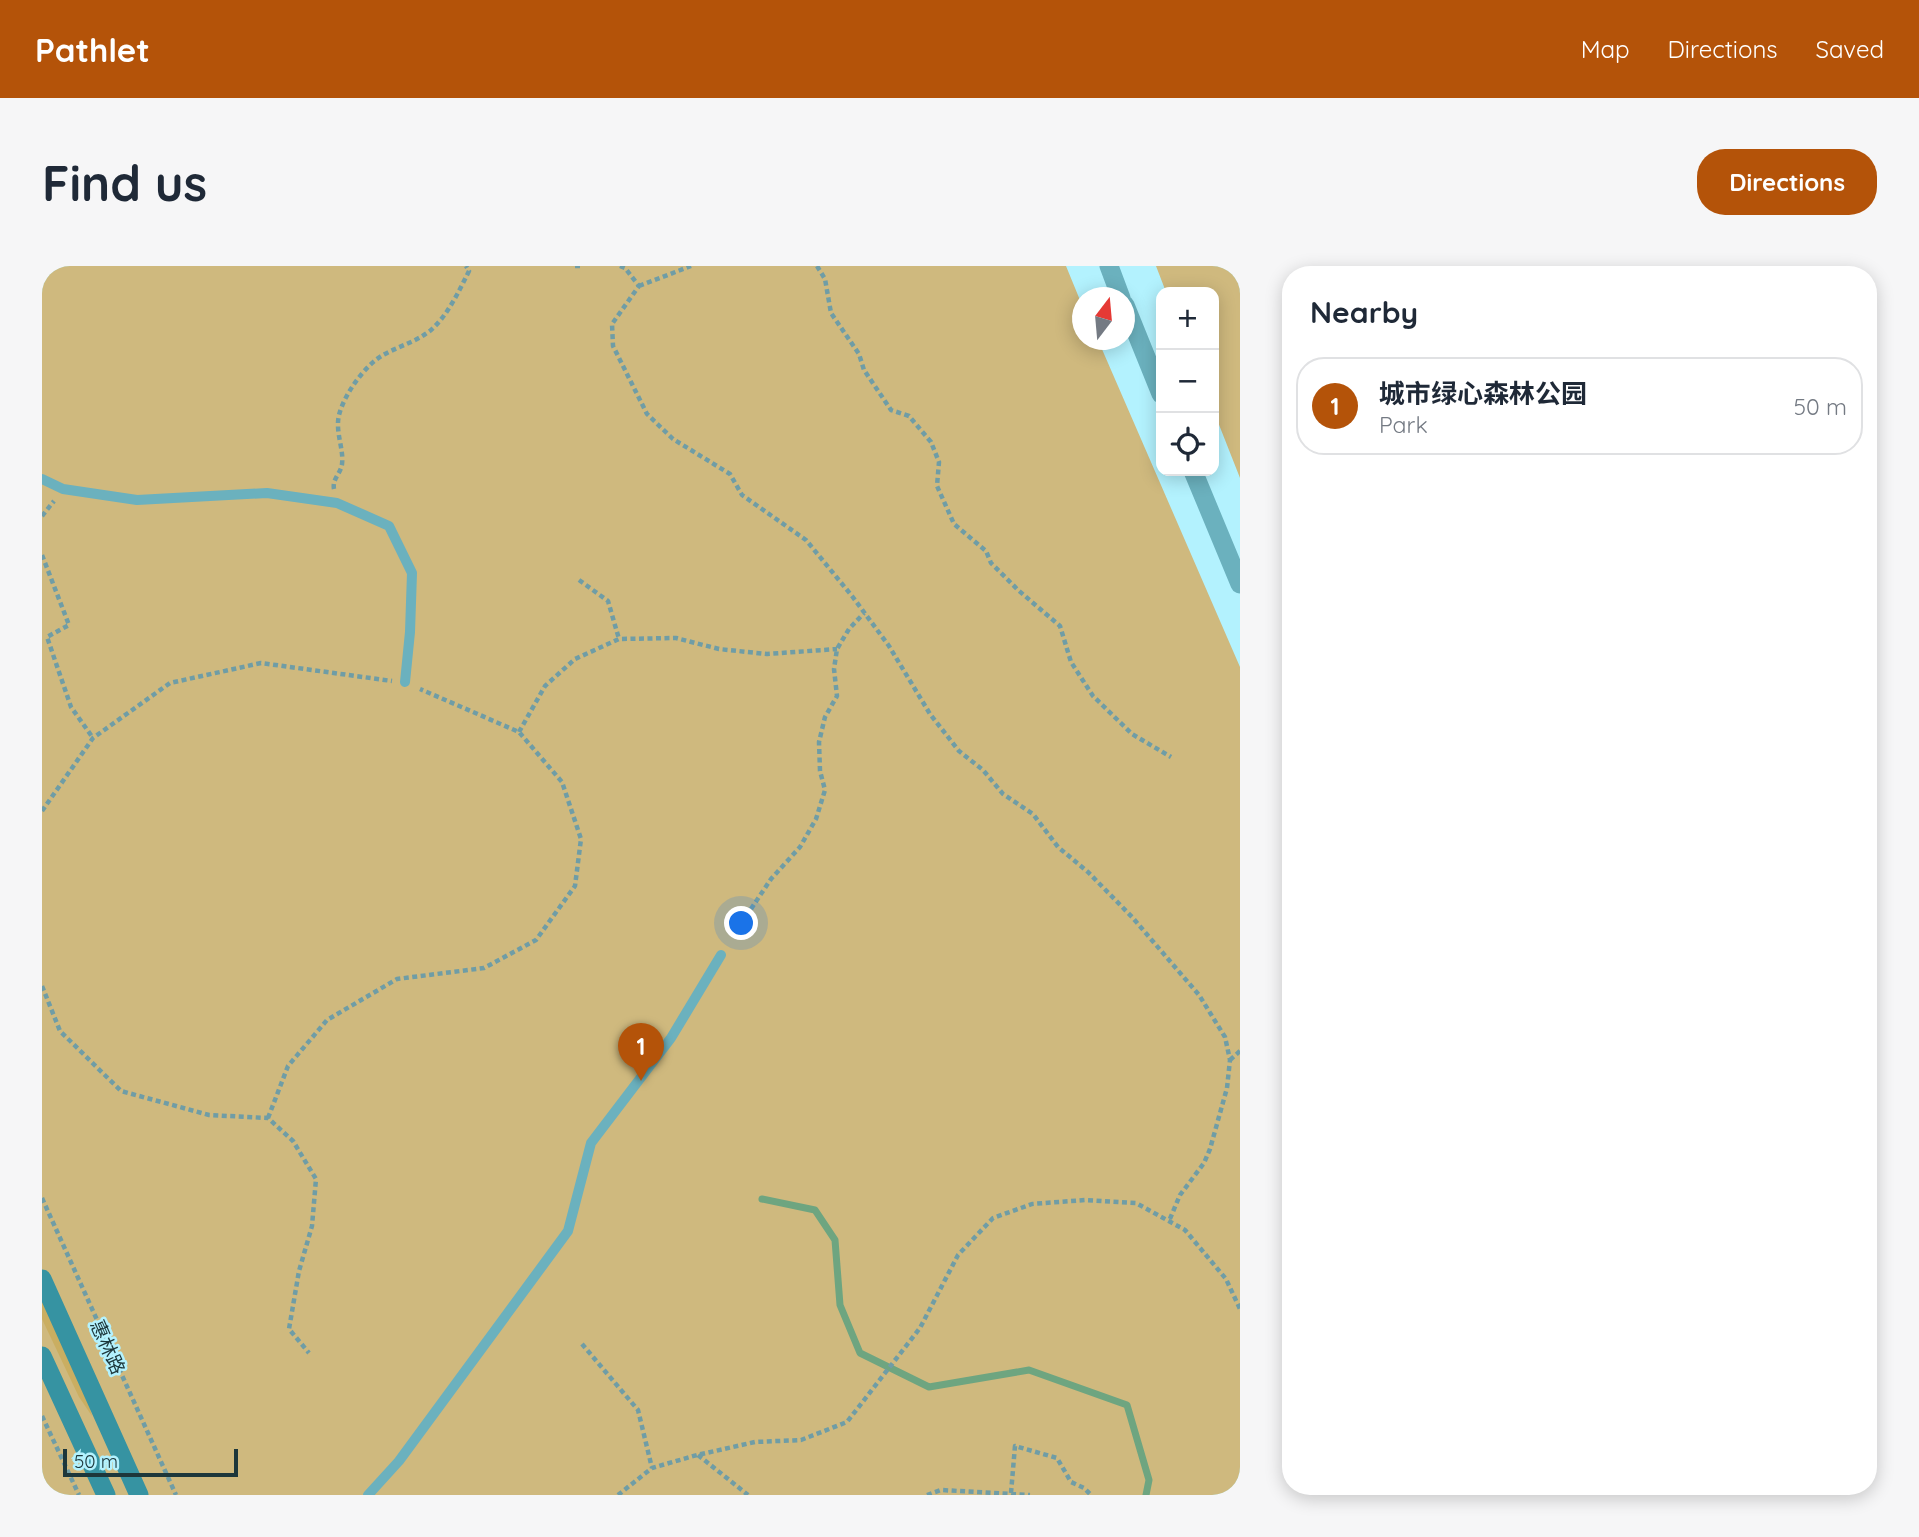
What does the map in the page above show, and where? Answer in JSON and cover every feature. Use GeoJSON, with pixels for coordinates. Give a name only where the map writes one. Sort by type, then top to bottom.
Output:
{"type":"FeatureCollection","features":[{"type":"Feature","properties":{"kind":"main road","name":"惠林路"},"geometry":{"type":"LineString","coordinates":[[42,1279],[139,1495]]}},
{"type":"Feature","properties":{"kind":"main road"},"geometry":{"type":"LineString","coordinates":[[42,1356],[106,1495]]}},
{"type":"Feature","properties":{"kind":"street"},"geometry":{"type":"LineString","coordinates":[[1109,266],[1117,287]]}},
{"type":"Feature","properties":{"kind":"street"},"geometry":{"type":"LineString","coordinates":[[1135,330],[1156,382]]}},
{"type":"Feature","properties":{"kind":"street"},"geometry":{"type":"LineString","coordinates":[[1195,476],[1240,584]]}},
{"type":"Feature","properties":{"kind":"lane"},"geometry":{"type":"LineString","coordinates":[[42,478],[63,489],[137,500],[267,494],[337,503],[389,526],[412,573],[405,682]]}},
{"type":"Feature","properties":{"kind":"lane"},"geometry":{"type":"LineString","coordinates":[[369,1495],[399,1461],[568,1231],[591,1143],[670,1038],[721,954]]}},
{"type":"Feature","properties":{"kind":"path"},"geometry":{"type":"LineString","coordinates":[[337,503],[333,484],[342,464],[338,442],[339,416],[348,394],[381,356],[432,329],[454,300],[469,271],[466,266]]}},
{"type":"Feature","properties":{"kind":"path"},"geometry":{"type":"LineString","coordinates":[[620,266],[625,268],[639,286]]}},
{"type":"Feature","properties":{"kind":"path"},"geometry":{"type":"LineString","coordinates":[[691,266],[639,286],[612,324],[613,346],[647,414],[673,439],[730,474],[743,495],[806,540],[889,646],[930,713],[959,751],[983,771],[1003,794],[1033,814],[1058,847],[1088,872],[1132,918],[1199,995],[1225,1038],[1230,1060],[1227,1088],[1210,1149],[1204,1163],[1180,1195],[1169,1222]]}},
{"type":"Feature","properties":{"kind":"path"},"geometry":{"type":"LineString","coordinates":[[817,266],[825,279],[831,313],[859,354],[864,370],[891,410],[909,416],[931,442],[939,462],[937,486],[954,524],[986,551],[991,563],[1018,590],[1060,626],[1071,662],[1093,696],[1132,734],[1171,757]]}},
{"type":"Feature","properties":{"kind":"path"},"geometry":{"type":"LineString","coordinates":[[42,555],[69,625],[47,637],[71,707],[93,738]]}},
{"type":"Feature","properties":{"kind":"path"},"geometry":{"type":"LineString","coordinates":[[579,580],[608,601],[619,639]]}},
{"type":"Feature","properties":{"kind":"path"},"geometry":{"type":"LineString","coordinates":[[751,909],[771,879],[800,847],[817,818],[825,790],[820,771],[819,742],[825,716],[837,696],[834,668],[837,649],[849,629],[864,613]]}},
{"type":"Feature","properties":{"kind":"path"},"geometry":{"type":"LineString","coordinates":[[519,732],[545,686],[575,659],[619,639],[676,638],[719,649],[767,654],[837,649]]}},
{"type":"Feature","properties":{"kind":"path"},"geometry":{"type":"LineString","coordinates":[[42,811],[93,738],[170,683],[261,663],[340,676],[405,682],[519,732],[562,782],[581,839],[575,886],[536,940],[484,968],[397,979],[327,1020],[288,1066],[268,1118]]}},
{"type":"Feature","properties":{"kind":"path"},"geometry":{"type":"LineString","coordinates":[[42,986],[60,1031],[121,1091],[209,1115],[268,1118],[293,1141],[316,1179],[312,1226],[299,1271],[289,1329],[310,1353]]}},
{"type":"Feature","properties":{"kind":"path"},"geometry":{"type":"LineString","coordinates":[[1230,1060],[1240,1051]]}},
{"type":"Feature","properties":{"kind":"path","name":"惠林路"},"geometry":{"type":"LineString","coordinates":[[42,1198],[176,1495]]}},
{"type":"Feature","properties":{"kind":"path"},"geometry":{"type":"LineString","coordinates":[[618,1495],[652,1468],[755,1442],[801,1440],[847,1422],[920,1328],[958,1255],[993,1218],[1032,1204],[1085,1200],[1136,1203],[1185,1230],[1226,1279],[1240,1309]]}},
{"type":"Feature","properties":{"kind":"path"},"geometry":{"type":"LineString","coordinates":[[582,1344],[638,1410],[652,1468]]}},
{"type":"Feature","properties":{"kind":"path"},"geometry":{"type":"LineString","coordinates":[[42,1416],[79,1495]]}},
{"type":"Feature","properties":{"kind":"path"},"geometry":{"type":"LineString","coordinates":[[1011,1493],[1015,1446],[1057,1458],[1071,1482],[1091,1495]]}},
{"type":"Feature","properties":{"kind":"path"},"geometry":{"type":"LineString","coordinates":[[697,1455],[748,1495]]}},
{"type":"Feature","properties":{"kind":"path"},"geometry":{"type":"LineString","coordinates":[[927,1495],[941,1490],[1030,1495]]}},
{"type":"Feature","properties":{"kind":"shaded area"},"geometry":{"type":"Polygon","coordinates":[[[42,266],[1066,266],[1075,287],[1072,287],[1072,350],[1102,350],[1240,667],[1240,1495],[42,1495],[42,266]]]}},
{"type":"Feature","properties":{"kind":"shaded area"},"geometry":{"type":"Polygon","coordinates":[[[1156,266],[1240,266],[1240,478],[1219,425],[1219,287],[1164,287],[1156,266]]]}},
{"type":"Feature","properties":{"kind":"shaded area"},"geometry":{"type":"Polygon","coordinates":[[[42,1298],[87,1397],[92,1416],[79,1397],[42,1319],[42,1298]]]}},
{"type":"Feature","properties":{"kind":"waterway"},"geometry":{"type":"LineString","coordinates":[[762,1199],[815,1210],[835,1240],[840,1305],[860,1353],[929,1387],[1029,1370],[1127,1405],[1149,1480],[1146,1495]]}},
{"type":"Feature","properties":{"kind":"place","name":"城市绿心森林公园"},"geometry":{"type":"Point","coordinates":[641,1081]}}]}
